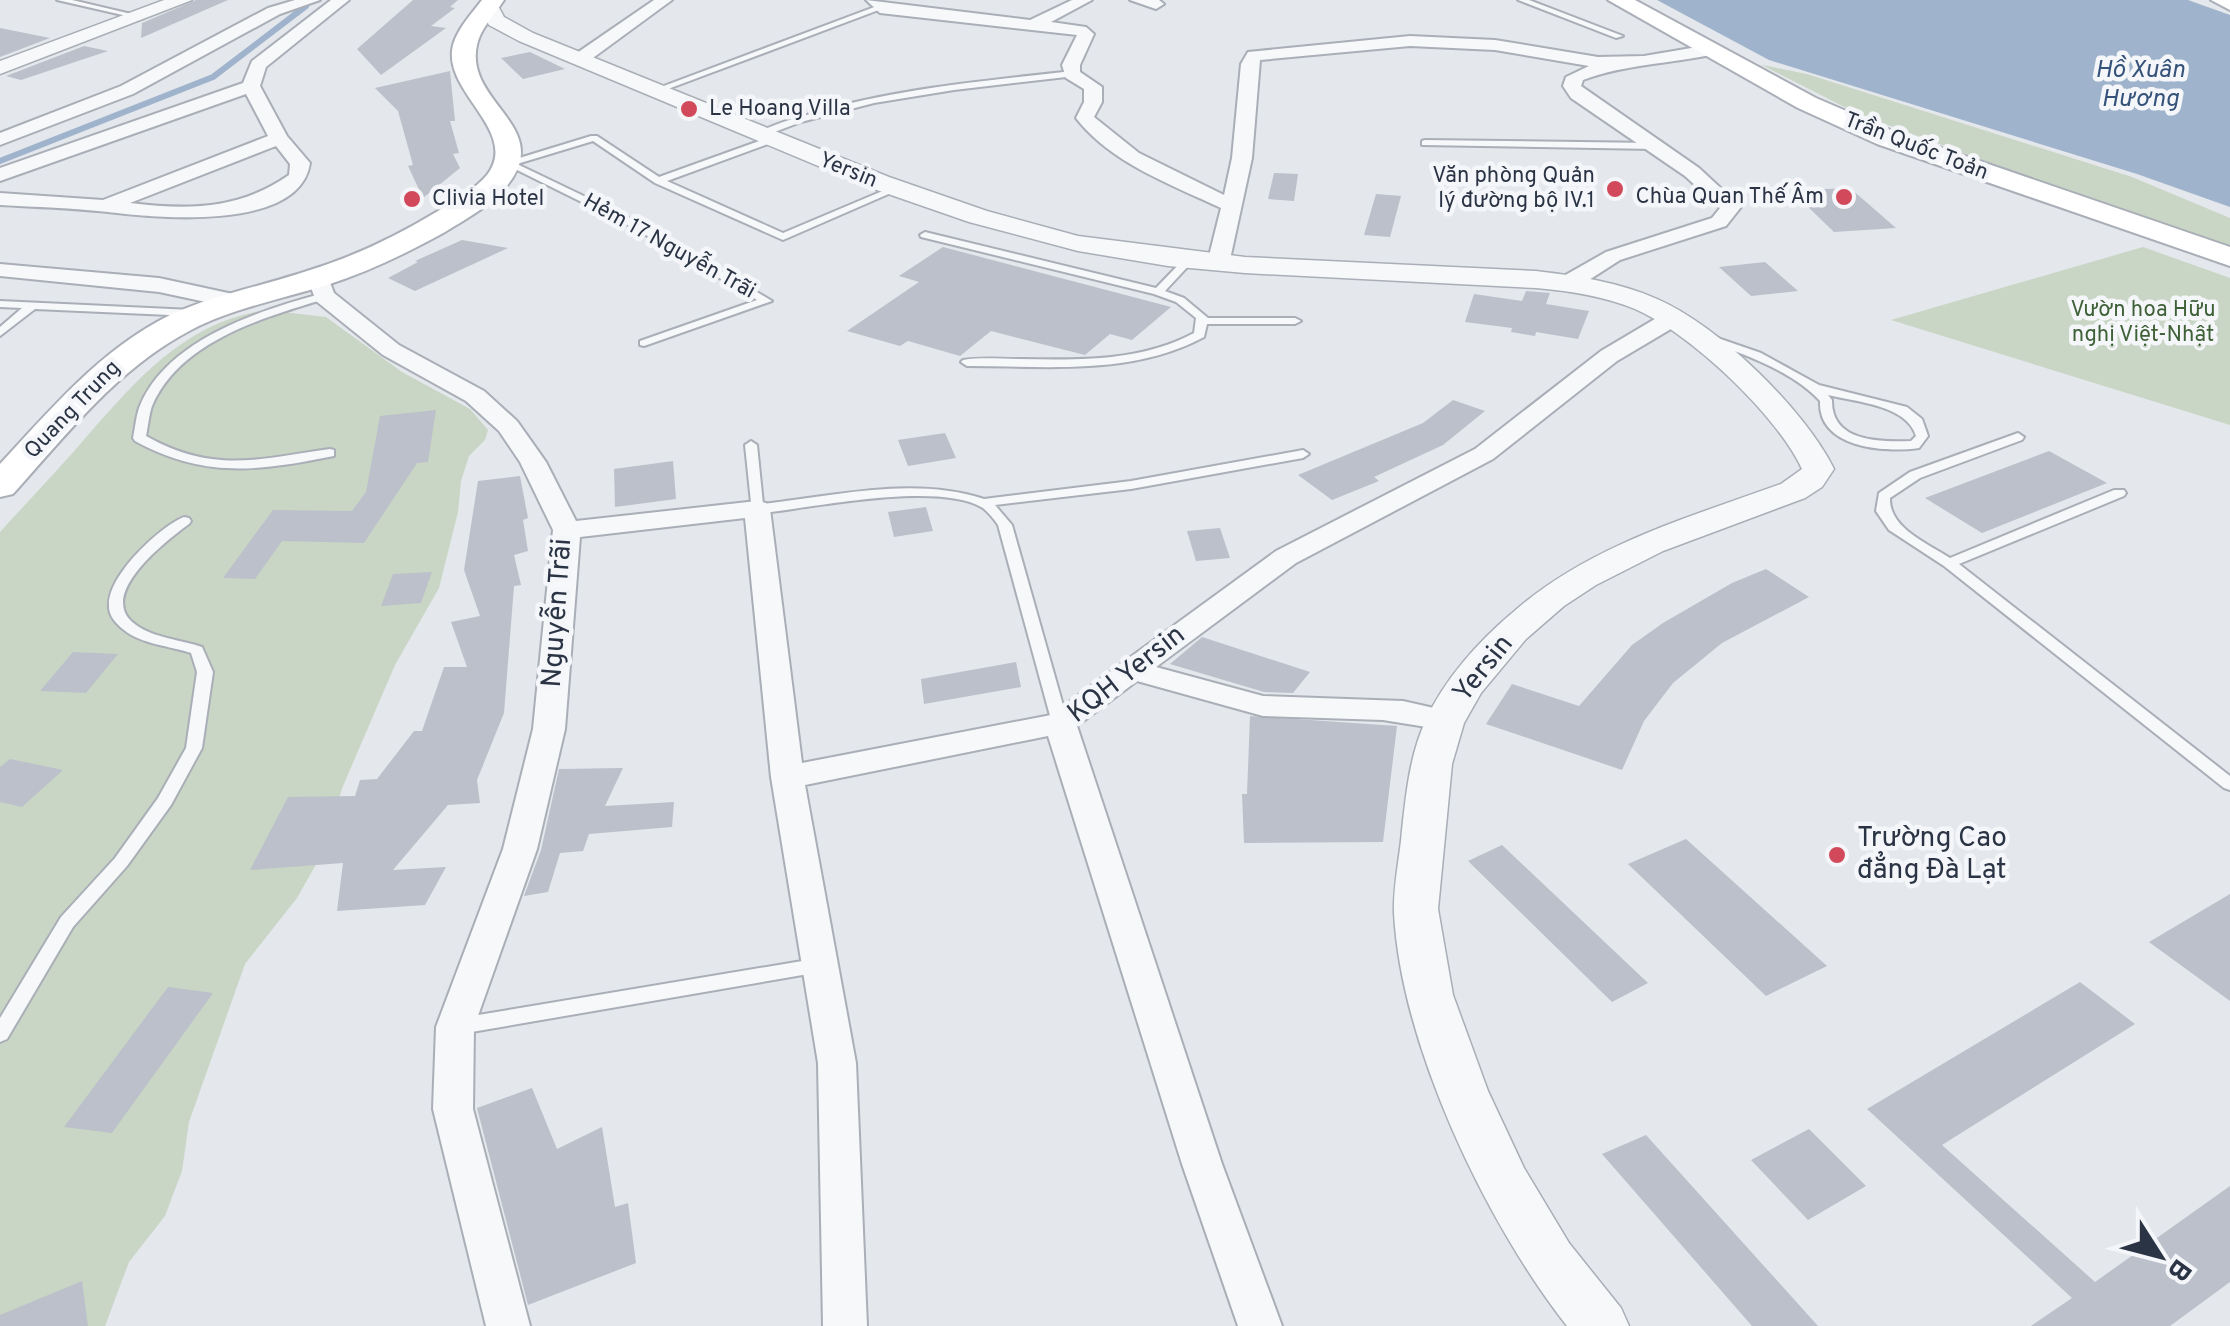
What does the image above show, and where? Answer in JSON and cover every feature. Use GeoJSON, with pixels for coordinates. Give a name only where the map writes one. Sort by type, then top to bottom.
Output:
{"type":"FeatureCollection","features":[{"type":"Feature","properties":{"kind":"main road","name":"Trần Quốc Toản"},"geometry":{"type":"LineString","coordinates":[[1619,0],[1807,103],[1886,138],[2230,258]]}},
{"type":"Feature","properties":{"kind":"main road"},"geometry":{"type":"LineString","coordinates":[[2222,0],[2230,3]]}},
{"type":"Feature","properties":{"kind":"main road"},"geometry":{"type":"LineString","coordinates":[[321,287],[469,204],[499,179],[508,164],[506,138],[489,107],[482,53],[497,7]]}},
{"type":"Feature","properties":{"kind":"main road","name":"Quang Trung"},"geometry":{"type":"LineString","coordinates":[[0,486],[122,358],[157,335],[234,301],[321,287]]}},
{"type":"Feature","properties":{"kind":"street"},"geometry":{"type":"LineString","coordinates":[[4,65],[182,0]]}},
{"type":"Feature","properties":{"kind":"street"},"geometry":{"type":"LineString","coordinates":[[0,140],[127,90],[274,11],[312,0]]}},
{"type":"Feature","properties":{"kind":"street"},"geometry":{"type":"LineString","coordinates":[[0,199],[189,215],[222,213],[256,203],[298,177],[300,163],[279,138],[252,86],[258,65],[341,0]]}},
{"type":"Feature","properties":{"kind":"street"},"geometry":{"type":"LineString","coordinates":[[580,59],[664,0]]}},
{"type":"Feature","properties":{"kind":"street"},"geometry":{"type":"LineString","coordinates":[[1032,26],[1084,0]]}},
{"type":"Feature","properties":{"kind":"street"},"geometry":{"type":"LineString","coordinates":[[1138,0],[1156,4]]}},
{"type":"Feature","properties":{"kind":"street"},"geometry":{"type":"LineString","coordinates":[[877,4],[1080,30],[1086,34],[1070,65],[1072,74],[1093,88],[1093,102],[1085,118],[1094,130],[1157,170],[1232,206]]}},
{"type":"Feature","properties":{"kind":"street","name":"Yersin"},"geometry":{"type":"LineString","coordinates":[[497,7],[580,59],[895,190],[994,222],[1083,244],[1203,262],[1570,282],[1636,300],[1683,325],[1800,438],[1815,456],[1818,469],[1810,480],[1596,570],[1525,620],[1489,658],[1445,720],[1427,786],[1416,910],[1428,984],[1446,1048],[1508,1182],[1550,1260],[1600,1326]]}},
{"type":"Feature","properties":{"kind":"street"},"geometry":{"type":"LineString","coordinates":[[1203,262],[1232,206],[1254,56],[1433,41],[1624,62]]}},
{"type":"Feature","properties":{"kind":"street"},"geometry":{"type":"LineString","coordinates":[[1570,282],[1613,256],[1718,222],[1729,214],[1728,200],[1588,102],[1572,86],[1585,71],[1709,50]]}},
{"type":"Feature","properties":{"kind":"street"},"geometry":{"type":"LineString","coordinates":[[0,175],[252,86]]}},
{"type":"Feature","properties":{"kind":"street"},"geometry":{"type":"LineString","coordinates":[[105,206],[279,138]]}},
{"type":"Feature","properties":{"kind":"street"},"geometry":{"type":"LineString","coordinates":[[0,270],[158,285],[234,301]]}},
{"type":"Feature","properties":{"kind":"street","name":"Nguyễn Trãi"},"geometry":{"type":"LineString","coordinates":[[321,287],[391,350],[475,396],[508,426],[534,462],[567,530],[548,729],[520,850],[456,1027],[453,1108],[508,1326]]}},
{"type":"Feature","properties":{"kind":"street","name":"KQH Yersin"},"geometry":{"type":"LineString","coordinates":[[1260,1326],[1202,1164],[1060,723],[1286,558],[1484,454],[1609,356],[1683,325]]}},
{"type":"Feature","properties":{"kind":"street"},"geometry":{"type":"LineString","coordinates":[[567,530],[757,509],[787,777],[836,1063],[845,1326]]}},
{"type":"Feature","properties":{"kind":"street"},"geometry":{"type":"LineString","coordinates":[[1131,669],[1248,703],[1282,708],[1406,708],[1445,720]]}},
{"type":"Feature","properties":{"kind":"street"},"geometry":{"type":"LineString","coordinates":[[787,777],[1060,723]]}},
{"type":"Feature","properties":{"kind":"lane"},"geometry":{"type":"LineString","coordinates":[[61,0],[140,17]]}},
{"type":"Feature","properties":{"kind":"lane"},"geometry":{"type":"LineString","coordinates":[[1522,0],[1619,36]]}},
{"type":"Feature","properties":{"kind":"lane"},"geometry":{"type":"LineString","coordinates":[[657,90],[877,4]]}},
{"type":"Feature","properties":{"kind":"lane"},"geometry":{"type":"LineString","coordinates":[[658,181],[767,137],[814,113],[920,92],[1072,74]]}},
{"type":"Feature","properties":{"kind":"lane"},"geometry":{"type":"LineString","coordinates":[[508,164],[594,138],[658,181],[783,237],[895,190]]}},
{"type":"Feature","properties":{"kind":"lane"},"geometry":{"type":"LineString","coordinates":[[1425,143],[1654,146]]}},
{"type":"Feature","properties":{"kind":"lane","name":"Hẻm 17 Nguyễn Trãi"},"geometry":{"type":"LineString","coordinates":[[508,164],[638,226],[766,301],[644,343]]}},
{"type":"Feature","properties":{"kind":"lane"},"geometry":{"type":"LineString","coordinates":[[925,235],[1158,292],[1180,300],[1202,316],[1200,336],[1182,348],[1150,358],[967,362]]}},
{"type":"Feature","properties":{"kind":"lane"},"geometry":{"type":"LineString","coordinates":[[1158,292],[1203,262]]}},
{"type":"Feature","properties":{"kind":"lane"},"geometry":{"type":"LineString","coordinates":[[321,287],[244,321],[188,356],[159,385],[140,413],[140,438],[166,456],[208,467],[330,453]]}},
{"type":"Feature","properties":{"kind":"lane"},"geometry":{"type":"LineString","coordinates":[[0,304],[201,314]]}},
{"type":"Feature","properties":{"kind":"lane"},"geometry":{"type":"LineString","coordinates":[[0,333],[33,305]]}},
{"type":"Feature","properties":{"kind":"lane"},"geometry":{"type":"LineString","coordinates":[[1202,321],[1295,322]]}},
{"type":"Feature","properties":{"kind":"lane"},"geometry":{"type":"LineString","coordinates":[[1683,325],[1757,355],[1816,388],[1903,410],[1918,422],[1922,436],[1915,446]]}},
{"type":"Feature","properties":{"kind":"lane"},"geometry":{"type":"LineString","coordinates":[[1816,388],[1826,400],[1824,407],[1831,426],[1881,445],[1915,446],[1944,462]]}},
{"type":"Feature","properties":{"kind":"lane"},"geometry":{"type":"LineString","coordinates":[[2018,437],[1944,462],[1894,486],[1884,496],[1884,511],[1894,527],[1949,563],[2230,784]]}},
{"type":"Feature","properties":{"kind":"lane"},"geometry":{"type":"LineString","coordinates":[[751,446],[757,509],[936,493],[983,503],[1131,484],[1303,454]]}},
{"type":"Feature","properties":{"kind":"lane"},"geometry":{"type":"LineString","coordinates":[[1949,563],[2119,493]]}},
{"type":"Feature","properties":{"kind":"lane"},"geometry":{"type":"LineString","coordinates":[[983,503],[1005,526],[1060,723]]}},
{"type":"Feature","properties":{"kind":"lane"},"geometry":{"type":"LineString","coordinates":[[0,1034],[66,922],[121,862],[165,801],[194,748],[206,672],[197,650],[130,628],[117,613],[116,590],[150,545],[184,521]]}},
{"type":"Feature","properties":{"kind":"lane"},"geometry":{"type":"LineString","coordinates":[[456,1027],[820,965]]}},
{"type":"Feature","properties":{"kind":"green space"},"geometry":{"type":"Polygon","coordinates":[[[1762,65],[1807,74],[2132,177],[2230,218],[2230,251],[1858,114],[1762,65]]]}},
{"type":"Feature","properties":{"kind":"green space","name":"Vườn hoa Hữu nghị Việt-Nhật"},"geometry":{"type":"Polygon","coordinates":[[[2143,247],[2230,278],[2230,425],[1891,320],[2143,247]]]}},
{"type":"Feature","properties":{"kind":"green space"},"geometry":{"type":"Polygon","coordinates":[[[266,310],[326,317],[402,372],[470,409],[488,430],[485,440],[469,456],[461,481],[458,512],[439,588],[395,665],[343,786],[319,859],[297,898],[245,964],[189,1122],[182,1171],[165,1216],[129,1262],[105,1326],[0,1326],[0,532],[126,393],[166,355],[212,326],[266,310]]]}},
{"type":"Feature","properties":{"kind":"water","name":"Hồ Xuân Hương"},"geometry":{"type":"Polygon","coordinates":[[[1657,0],[2188,0],[2230,15],[2230,207],[2137,174],[1769,60],[1657,0]]]}},
{"type":"Feature","properties":{"kind":"building"},"geometry":{"type":"Polygon","coordinates":[[[196,0],[228,0],[141,38],[142,23],[196,0]]]}},
{"type":"Feature","properties":{"kind":"building"},"geometry":{"type":"Polygon","coordinates":[[[413,0],[458,0],[450,7],[455,8],[431,26],[446,28],[381,75],[357,49],[413,0]]]}},
{"type":"Feature","properties":{"kind":"building"},"geometry":{"type":"Polygon","coordinates":[[[0,28],[50,38],[0,57],[0,28]]]}},
{"type":"Feature","properties":{"kind":"building"},"geometry":{"type":"Polygon","coordinates":[[[84,46],[108,51],[21,80],[6,76],[84,46]]]}},
{"type":"Feature","properties":{"kind":"building"},"geometry":{"type":"Polygon","coordinates":[[[530,52],[565,69],[523,79],[501,58],[530,52]]]}},
{"type":"Feature","properties":{"kind":"building"},"geometry":{"type":"Polygon","coordinates":[[[450,71],[455,121],[450,121],[459,153],[453,154],[460,168],[423,198],[408,166],[413,165],[398,111],[375,88],[450,71]]]}},
{"type":"Feature","properties":{"kind":"building"},"geometry":{"type":"Polygon","coordinates":[[[1274,173],[1298,174],[1294,201],[1268,199],[1274,173]]]}},
{"type":"Feature","properties":{"kind":"building","name":"Chùa Quan Thế Âm"},"geometry":{"type":"Polygon","coordinates":[[[1850,188],[1896,228],[1834,232],[1806,205],[1816,204],[1802,190],[1850,188]]]}},
{"type":"Feature","properties":{"kind":"building"},"geometry":{"type":"Polygon","coordinates":[[[1376,194],[1401,196],[1390,237],[1364,235],[1376,194]]]}},
{"type":"Feature","properties":{"kind":"building"},"geometry":{"type":"Polygon","coordinates":[[[462,240],[508,248],[415,291],[388,278],[418,262],[415,261],[462,240]]]}},
{"type":"Feature","properties":{"kind":"building"},"geometry":{"type":"Polygon","coordinates":[[[943,247],[1171,307],[1132,340],[1110,334],[1085,355],[991,331],[960,356],[908,341],[900,346],[847,331],[919,282],[899,276],[943,247]]]}},
{"type":"Feature","properties":{"kind":"building"},"geometry":{"type":"Polygon","coordinates":[[[1765,262],[1798,291],[1751,296],[1719,267],[1765,262]]]}},
{"type":"Feature","properties":{"kind":"building"},"geometry":{"type":"Polygon","coordinates":[[[1526,291],[1550,293],[1546,304],[1589,311],[1578,339],[1536,332],[1535,336],[1511,332],[1512,328],[1465,322],[1474,294],[1522,301],[1526,291]]]}},
{"type":"Feature","properties":{"kind":"building"},"geometry":{"type":"Polygon","coordinates":[[[1453,400],[1485,411],[1443,445],[1374,477],[1379,481],[1332,500],[1298,475],[1423,423],[1453,400]]]}},
{"type":"Feature","properties":{"kind":"building"},"geometry":{"type":"Polygon","coordinates":[[[436,410],[428,462],[417,463],[364,543],[282,541],[255,579],[223,578],[273,510],[352,511],[366,492],[380,416],[436,410]]]}},
{"type":"Feature","properties":{"kind":"building"},"geometry":{"type":"Polygon","coordinates":[[[945,433],[956,458],[908,466],[898,440],[945,433]]]}},
{"type":"Feature","properties":{"kind":"building"},"geometry":{"type":"Polygon","coordinates":[[[2049,451],[2107,483],[1982,533],[1925,498],[2049,451]]]}},
{"type":"Feature","properties":{"kind":"building"},"geometry":{"type":"Polygon","coordinates":[[[673,461],[676,499],[615,507],[614,469],[673,461]]]}},
{"type":"Feature","properties":{"kind":"building"},"geometry":{"type":"Polygon","coordinates":[[[520,476],[528,518],[523,520],[528,551],[514,555],[521,585],[514,586],[504,713],[477,780],[480,803],[448,805],[393,870],[446,867],[425,905],[337,911],[343,863],[250,870],[288,797],[355,796],[360,780],[377,779],[414,731],[422,731],[444,667],[467,667],[451,622],[480,616],[464,570],[478,481],[520,476]]]}},
{"type":"Feature","properties":{"kind":"building"},"geometry":{"type":"Polygon","coordinates":[[[926,507],[933,531],[894,537],[888,512],[926,507]]]}},
{"type":"Feature","properties":{"kind":"building"},"geometry":{"type":"Polygon","coordinates":[[[1220,528],[1230,558],[1196,561],[1187,531],[1220,528]]]}},
{"type":"Feature","properties":{"kind":"building"},"geometry":{"type":"Polygon","coordinates":[[[1766,569],[1809,597],[1722,643],[1673,683],[1644,721],[1622,770],[1486,724],[1512,684],[1579,706],[1632,645],[1732,583],[1766,569]]]}},
{"type":"Feature","properties":{"kind":"building"},"geometry":{"type":"Polygon","coordinates":[[[432,572],[421,603],[381,606],[393,574],[432,572]]]}},
{"type":"Feature","properties":{"kind":"building"},"geometry":{"type":"Polygon","coordinates":[[[1202,637],[1310,672],[1293,693],[1264,692],[1170,664],[1202,637]]]}},
{"type":"Feature","properties":{"kind":"building"},"geometry":{"type":"Polygon","coordinates":[[[73,652],[118,654],[86,693],[40,691],[73,652]]]}},
{"type":"Feature","properties":{"kind":"building"},"geometry":{"type":"Polygon","coordinates":[[[1016,662],[1021,687],[924,704],[921,679],[1016,662]]]}},
{"type":"Feature","properties":{"kind":"building"},"geometry":{"type":"Polygon","coordinates":[[[1250,716],[1397,726],[1383,842],[1244,843],[1242,794],[1247,794],[1250,716]]]}},
{"type":"Feature","properties":{"kind":"building"},"geometry":{"type":"Polygon","coordinates":[[[10,759],[63,770],[22,807],[0,802],[0,767],[10,759]]]}},
{"type":"Feature","properties":{"kind":"building"},"geometry":{"type":"Polygon","coordinates":[[[623,768],[605,806],[674,802],[672,827],[589,834],[583,851],[560,853],[548,892],[524,896],[541,850],[559,769],[623,768]]]}},
{"type":"Feature","properties":{"kind":"building"},"geometry":{"type":"Polygon","coordinates":[[[1686,839],[1827,966],[1766,996],[1628,864],[1686,839]]]}},
{"type":"Feature","properties":{"kind":"building"},"geometry":{"type":"Polygon","coordinates":[[[1502,845],[1648,983],[1612,1002],[1468,861],[1502,845]]]}},
{"type":"Feature","properties":{"kind":"building"},"geometry":{"type":"Polygon","coordinates":[[[2230,894],[2230,1001],[2149,942],[2230,894]]]}},
{"type":"Feature","properties":{"kind":"building"},"geometry":{"type":"Polygon","coordinates":[[[2080,982],[2135,1024],[1942,1145],[2095,1282],[2230,1186],[2230,1282],[2170,1326],[2031,1326],[2072,1298],[1867,1109],[2080,982]]]}},
{"type":"Feature","properties":{"kind":"building"},"geometry":{"type":"Polygon","coordinates":[[[168,987],[213,993],[112,1133],[64,1127],[168,987]]]}},
{"type":"Feature","properties":{"kind":"building"},"geometry":{"type":"Polygon","coordinates":[[[532,1088],[557,1149],[602,1127],[615,1207],[628,1203],[636,1263],[528,1305],[477,1108],[532,1088]]]}},
{"type":"Feature","properties":{"kind":"building"},"geometry":{"type":"Polygon","coordinates":[[[1809,1129],[1866,1186],[1808,1220],[1751,1160],[1809,1129]]]}},
{"type":"Feature","properties":{"kind":"building"},"geometry":{"type":"Polygon","coordinates":[[[1646,1135],[1818,1326],[1752,1326],[1602,1154],[1646,1135]]]}},
{"type":"Feature","properties":{"kind":"building"},"geometry":{"type":"Polygon","coordinates":[[[82,1281],[88,1326],[0,1326],[0,1315],[82,1281]]]}},
{"type":"Feature","properties":{"kind":"waterway"},"geometry":{"type":"LineString","coordinates":[[0,161],[213,77],[306,6]]}},
{"type":"Feature","properties":{"kind":"place","name":"Le Hoang Villa"},"geometry":{"type":"Point","coordinates":[689,109]}},
{"type":"Feature","properties":{"kind":"place","name":"Văn phòng Quản lý đường bộ IV.1"},"geometry":{"type":"Point","coordinates":[1615,189]}},
{"type":"Feature","properties":{"kind":"place","name":"Chùa Quan Thế Âm"},"geometry":{"type":"Point","coordinates":[1844,197]}},
{"type":"Feature","properties":{"kind":"place","name":"Clivia Hotel"},"geometry":{"type":"Point","coordinates":[412,199]}},
{"type":"Feature","properties":{"kind":"place","name":"Trường Cao đẳng Đà Lạt"},"geometry":{"type":"Point","coordinates":[1837,855]}}]}
